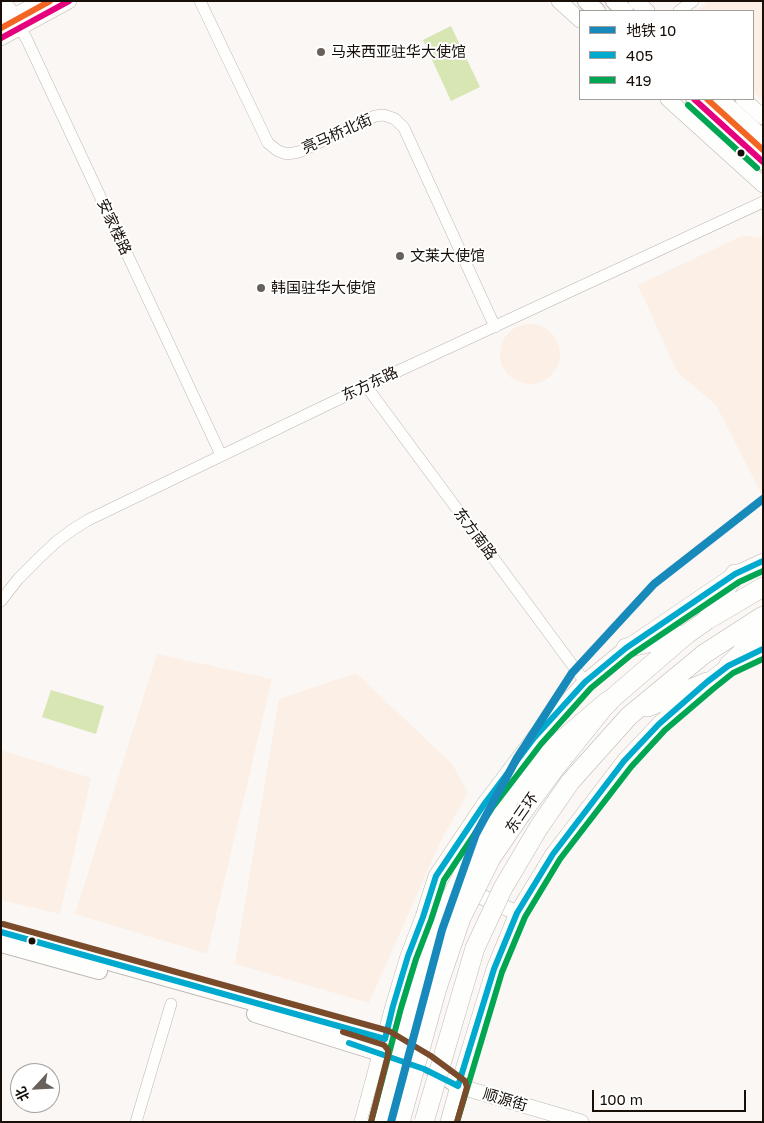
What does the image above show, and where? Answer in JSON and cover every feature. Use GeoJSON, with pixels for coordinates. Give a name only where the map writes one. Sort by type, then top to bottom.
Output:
{"type":"FeatureCollection","features":[{"type":"Feature","properties":{"kind":"highway"},"geometry":{"type":"LineString","coordinates":[[707,620],[736,574]]}},
{"type":"Feature","properties":{"kind":"highway","name":"东三环"},"geometry":{"type":"LineString","coordinates":[[400,1122],[438,988],[461,918],[491,858],[554,768],[608,702],[686,634],[763,588]]}},
{"type":"Feature","properties":{"kind":"highway","name":"东三环"},"geometry":{"type":"LineString","coordinates":[[424,1122],[475,948],[503,888],[539,827],[570,782],[629,716],[704,654],[763,616]]}},
{"type":"Feature","properties":{"kind":"highway"},"geometry":{"type":"LineString","coordinates":[[728,666],[763,631]]}},
{"type":"Feature","properties":{"kind":"highway"},"geometry":{"type":"LineString","coordinates":[[626,648],[686,634]]}},
{"type":"Feature","properties":{"kind":"highway"},"geometry":{"type":"LineString","coordinates":[[629,716],[707,682]]}},
{"type":"Feature","properties":{"kind":"highway"},"geometry":{"type":"LineString","coordinates":[[378,1122],[418,979],[442,918],[475,853],[508,796],[552,750],[608,702]]}},
{"type":"Feature","properties":{"kind":"main road"},"geometry":{"type":"LineString","coordinates":[[586,1],[596,10]]}},
{"type":"Feature","properties":{"kind":"main road"},"geometry":{"type":"LineString","coordinates":[[614,1],[624,10]]}},
{"type":"Feature","properties":{"kind":"main road"},"geometry":{"type":"LineString","coordinates":[[695,100],[763,162]]}},
{"type":"Feature","properties":{"kind":"main road"},"geometry":{"type":"LineString","coordinates":[[721,100],[763,138]]}},
{"type":"Feature","properties":{"kind":"main road"},"geometry":{"type":"LineString","coordinates":[[1,932],[383,1046],[425,1066],[458,1086]]}},
{"type":"Feature","properties":{"kind":"main road"},"geometry":{"type":"LineString","coordinates":[[1,944],[383,1046]]}},
{"type":"Feature","properties":{"kind":"street","name":"安家楼路"},"geometry":{"type":"LineString","coordinates":[[2,1],[221,455]]}},
{"type":"Feature","properties":{"kind":"street"},"geometry":{"type":"LineString","coordinates":[[1,38],[12,22],[42,1]]}},
{"type":"Feature","properties":{"kind":"street"},"geometry":{"type":"LineString","coordinates":[[12,22],[69,1]]}},
{"type":"Feature","properties":{"kind":"street","name":"亮马桥北街"},"geometry":{"type":"LineString","coordinates":[[200,1],[268,144],[278,151],[287,154],[299,152],[375,116],[384,115],[395,119],[404,128],[495,327]]}},
{"type":"Feature","properties":{"kind":"street"},"geometry":{"type":"LineString","coordinates":[[559,1],[579,19]]}},
{"type":"Feature","properties":{"kind":"street"},"geometry":{"type":"LineString","coordinates":[[636,1],[646,10]]}},
{"type":"Feature","properties":{"kind":"street"},"geometry":{"type":"LineString","coordinates":[[680,10],[693,1]]}},
{"type":"Feature","properties":{"kind":"street"},"geometry":{"type":"LineString","coordinates":[[669,100],[763,185]]}},
{"type":"Feature","properties":{"kind":"street"},"geometry":{"type":"LineString","coordinates":[[744,100],[763,116]]}},
{"type":"Feature","properties":{"kind":"street","name":"东方东路"},"geometry":{"type":"LineString","coordinates":[[1,601],[18,579],[38,559],[72,530],[88,520],[366,386],[763,202]]}},
{"type":"Feature","properties":{"kind":"street","name":"东方南路"},"geometry":{"type":"LineString","coordinates":[[366,386],[585,682]]}},
{"type":"Feature","properties":{"kind":"street"},"geometry":{"type":"LineString","coordinates":[[362,1122],[408,956],[423,918],[436,876],[485,802],[534,738],[585,682],[626,648],[736,574],[763,562]]}},
{"type":"Feature","properties":{"kind":"street"},"geometry":{"type":"LineString","coordinates":[[448,1122],[494,969],[517,914],[553,854],[624,761],[659,724],[728,666],[763,649]]}},
{"type":"Feature","properties":{"kind":"street"},"geometry":{"type":"LineString","coordinates":[[436,876],[517,914]]}},
{"type":"Feature","properties":{"kind":"street"},"geometry":{"type":"LineString","coordinates":[[136,1122],[171,1004]]}},
{"type":"Feature","properties":{"kind":"street"},"geometry":{"type":"LineString","coordinates":[[409,1122],[425,1066]]}},
{"type":"Feature","properties":{"kind":"street","name":"顺源街"},"geometry":{"type":"LineString","coordinates":[[458,1086],[581,1122]]}},
{"type":"Feature","properties":{"kind":"shaded area"},"geometry":{"type":"Polygon","coordinates":[[[709,1],[763,1],[763,101],[754,93],[754,10],[697,10],[709,1]]]}},
{"type":"Feature","properties":{"kind":"shaded area"},"geometry":{"type":"Polygon","coordinates":[[[744,235],[763,238],[763,497],[716,405],[677,372],[638,285],[744,235]]]}},
{"type":"Feature","properties":{"kind":"shaded area"},"geometry":{"type":"Polygon","coordinates":[[[530,324],[546,329],[551,333],[555,338],[560,354],[555,370],[551,375],[546,379],[530,384],[514,379],[509,375],[505,370],[500,354],[505,338],[509,333],[514,329],[530,324]]]}},
{"type":"Feature","properties":{"kind":"shaded area"},"geometry":{"type":"Polygon","coordinates":[[[157,654],[272,679],[207,954],[75,914],[157,654]]]}},
{"type":"Feature","properties":{"kind":"shaded area"},"geometry":{"type":"Polygon","coordinates":[[[356,673],[452,764],[468,793],[441,840],[369,1003],[235,964],[279,699],[356,673]]]}},
{"type":"Feature","properties":{"kind":"shaded area"},"geometry":{"type":"Polygon","coordinates":[[[1,750],[91,778],[60,914],[1,900],[1,750]]]}},
{"type":"Feature","properties":{"kind":"green space"},"geometry":{"type":"Polygon","coordinates":[[[451,26],[480,87],[451,101],[423,40],[451,26]]]}},
{"type":"Feature","properties":{"kind":"green space"},"geometry":{"type":"Polygon","coordinates":[[[51,690],[104,706],[96,734],[42,717],[51,690]]]}},
{"type":"Feature","properties":{"kind":"metro line","name":"10"},"geometry":{"type":"LineString","coordinates":[[391,1122],[442,930],[476,834],[517,758],[572,673],[654,584],[763,499]]}},
{"type":"Feature","properties":{"kind":"transit line"},"geometry":{"type":"LineString","coordinates":[[1,28],[50,1]]}},
{"type":"Feature","properties":{"kind":"transit line"},"geometry":{"type":"LineString","coordinates":[[1,38],[69,1]]}},
{"type":"Feature","properties":{"kind":"transit line"},"geometry":{"type":"LineString","coordinates":[[695,100],[763,162]]}},
{"type":"Feature","properties":{"kind":"transit line"},"geometry":{"type":"LineString","coordinates":[[708,100],[763,150]]}},
{"type":"Feature","properties":{"kind":"transit line","name":"419"},"geometry":{"type":"LineString","coordinates":[[688,105],[757,168]]}},
{"type":"Feature","properties":{"kind":"transit line","name":"405"},"geometry":{"type":"LineString","coordinates":[[1,932],[385,1039],[408,956],[436,876],[485,803],[534,738],[585,682],[626,648],[735,574],[763,561]]}},
{"type":"Feature","properties":{"kind":"transit line","name":"419"},"geometry":{"type":"LineString","coordinates":[[371,1122],[401,1008],[444,880],[492,808],[541,744],[591,688],[631,655],[739,582],[763,571]]}},
{"type":"Feature","properties":{"kind":"transit line","name":"405"},"geometry":{"type":"LineString","coordinates":[[349,1043],[424,1069],[458,1086],[494,969],[517,913],[553,854],[624,761],[659,724],[728,666],[763,649]]}},
{"type":"Feature","properties":{"kind":"transit line","name":"419"},"geometry":{"type":"LineString","coordinates":[[457,1122],[502,972],[525,917],[560,859],[631,767],[665,730],[733,673],[763,659]]}},
{"type":"Feature","properties":{"kind":"transit line"},"geometry":{"type":"LineString","coordinates":[[3,924],[389,1031],[431,1056],[465,1081],[467,1087],[457,1122]]}},
{"type":"Feature","properties":{"kind":"transit line"},"geometry":{"type":"LineString","coordinates":[[343,1032],[384,1045],[388,1050],[371,1122]]}},
{"type":"Feature","properties":{"kind":"place","name":"马来西亚驻华大使馆"},"geometry":{"type":"Point","coordinates":[321,52]}},
{"type":"Feature","properties":{"kind":"place","name":"文莱大使馆"},"geometry":{"type":"Point","coordinates":[400,256]}},
{"type":"Feature","properties":{"kind":"place","name":"韩国驻华大使馆"},"geometry":{"type":"Point","coordinates":[261,288]}}]}
